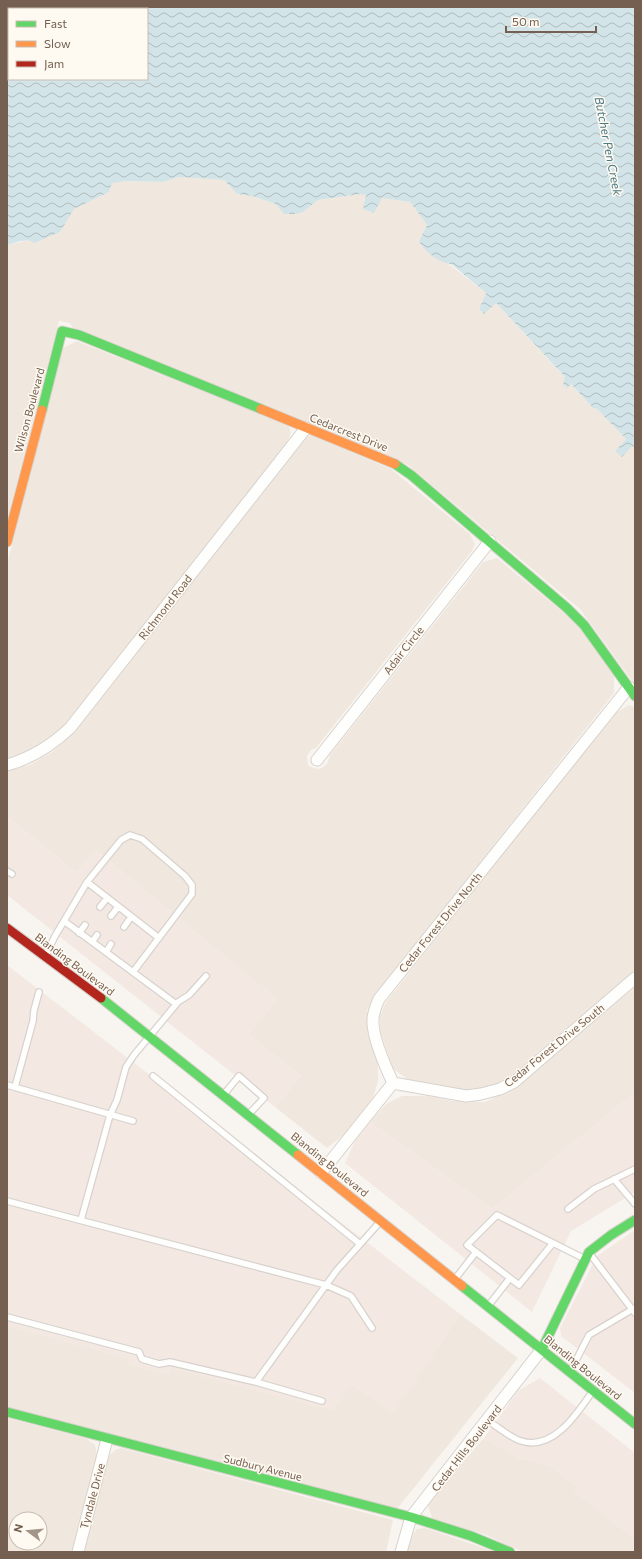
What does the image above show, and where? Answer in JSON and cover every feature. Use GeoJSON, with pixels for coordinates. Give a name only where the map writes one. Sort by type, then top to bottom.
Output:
{"type":"FeatureCollection","features":[{"type":"Feature","properties":{"kind":"street","name":"Cedarcrest Drive"},"geometry":{"type":"LineString","coordinates":[[62,331],[79,336],[391,462],[411,475],[567,608],[584,625],[632,691]]}},
{"type":"Feature","properties":{"kind":"street","name":"Wilson Boulevard"},"geometry":{"type":"LineString","coordinates":[[7,542],[62,331]]}},
{"type":"Feature","properties":{"kind":"street","name":"Richmond Road"},"geometry":{"type":"LineString","coordinates":[[7,765],[42,752],[70,728],[306,428]]}},
{"type":"Feature","properties":{"kind":"street","name":"Adair Circle"},"geometry":{"type":"LineString","coordinates":[[317,760],[490,541]]}},
{"type":"Feature","properties":{"kind":"street","name":"Cedar Forest Drive North"},"geometry":{"type":"LineString","coordinates":[[393,1083],[385,1067],[372,1021],[374,1010],[379,999],[632,691]]}},
{"type":"Feature","properties":{"kind":"street","name":"Blanding Boulevard"},"geometry":{"type":"LineString","coordinates":[[7,928],[46,956],[149,1036],[570,1372],[633,1419]]}},
{"type":"Feature","properties":{"kind":"street","name":"Cedar Forest Drive South"},"geometry":{"type":"LineString","coordinates":[[393,1083],[466,1096],[500,1089],[514,1082],[635,978]]}},
{"type":"Feature","properties":{"kind":"street"},"geometry":{"type":"LineString","coordinates":[[321,1173],[393,1083]]}},
{"type":"Feature","properties":{"kind":"street"},"geometry":{"type":"LineString","coordinates":[[542,1349],[587,1256],[611,1235],[635,1220]]}},
{"type":"Feature","properties":{"kind":"street","name":"Cedar Hills Boulevard"},"geometry":{"type":"LineString","coordinates":[[401,1552],[410,1518],[542,1349]]}},
{"type":"Feature","properties":{"kind":"street","name":"Sudbury Avenue"},"geometry":{"type":"LineString","coordinates":[[7,1412],[410,1518],[471,1536],[510,1552]]}},
{"type":"Feature","properties":{"kind":"street","name":"Tyndale Drive"},"geometry":{"type":"LineString","coordinates":[[78,1552],[107,1439]]}},
{"type":"Feature","properties":{"kind":"lane"},"geometry":{"type":"LineString","coordinates":[[46,956],[55,936],[87,882],[121,840],[130,835],[142,839],[185,876],[192,885],[192,894],[133,972]]}},
{"type":"Feature","properties":{"kind":"lane"},"geometry":{"type":"LineString","coordinates":[[87,882],[159,938]]}},
{"type":"Feature","properties":{"kind":"lane"},"geometry":{"type":"LineString","coordinates":[[100,906],[107,898]]}},
{"type":"Feature","properties":{"kind":"lane"},"geometry":{"type":"LineString","coordinates":[[111,916],[118,907]]}},
{"type":"Feature","properties":{"kind":"lane"},"geometry":{"type":"LineString","coordinates":[[124,927],[132,917]]}},
{"type":"Feature","properties":{"kind":"lane"},"geometry":{"type":"LineString","coordinates":[[64,921],[176,1004]]}},
{"type":"Feature","properties":{"kind":"lane"},"geometry":{"type":"LineString","coordinates":[[80,933],[85,925]]}},
{"type":"Feature","properties":{"kind":"lane"},"geometry":{"type":"LineString","coordinates":[[92,942],[97,934]]}},
{"type":"Feature","properties":{"kind":"lane"},"geometry":{"type":"LineString","coordinates":[[106,952],[112,944]]}},
{"type":"Feature","properties":{"kind":"lane"},"geometry":{"type":"LineString","coordinates":[[81,1220],[110,1115],[117,1100],[126,1067],[149,1036],[176,1004],[189,995],[206,976]]}},
{"type":"Feature","properties":{"kind":"lane"},"geometry":{"type":"LineString","coordinates":[[15,1087],[33,1021],[34,1010],[39,992]]}},
{"type":"Feature","properties":{"kind":"lane"},"geometry":{"type":"LineString","coordinates":[[153,1076],[360,1244]]}},
{"type":"Feature","properties":{"kind":"lane"},"geometry":{"type":"LineString","coordinates":[[224,1095],[239,1076],[264,1098],[249,1115]]}},
{"type":"Feature","properties":{"kind":"lane"},"geometry":{"type":"LineString","coordinates":[[7,1085],[133,1121]]}},
{"type":"Feature","properties":{"kind":"lane"},"geometry":{"type":"LineString","coordinates":[[568,1209],[594,1189],[635,1169]]}},
{"type":"Feature","properties":{"kind":"lane"},"geometry":{"type":"LineString","coordinates":[[614,1179],[635,1204]]}},
{"type":"Feature","properties":{"kind":"lane"},"geometry":{"type":"LineString","coordinates":[[7,1201],[326,1285],[351,1296],[372,1328]]}},
{"type":"Feature","properties":{"kind":"lane"},"geometry":{"type":"LineString","coordinates":[[554,1243],[519,1285],[467,1245],[497,1215],[554,1243],[587,1256],[634,1311],[589,1335],[570,1372]]}},
{"type":"Feature","properties":{"kind":"lane"},"geometry":{"type":"LineString","coordinates":[[256,1382],[337,1270],[381,1220]]}},
{"type":"Feature","properties":{"kind":"lane"},"geometry":{"type":"LineString","coordinates":[[455,1279],[476,1252]]}},
{"type":"Feature","properties":{"kind":"lane"},"geometry":{"type":"LineString","coordinates":[[488,1306],[510,1278]]}},
{"type":"Feature","properties":{"kind":"lane"},"geometry":{"type":"LineString","coordinates":[[7,1317],[139,1352],[142,1359],[159,1364],[170,1362],[256,1382],[322,1401]]}},
{"type":"Feature","properties":{"kind":"lane"},"geometry":{"type":"LineString","coordinates":[[487,1420],[504,1432],[522,1441],[538,1443],[552,1438],[569,1422],[582,1407],[593,1390]]}},
{"type":"Feature","properties":{"kind":"shaded area"},"geometry":{"type":"Polygon","coordinates":[[[179,177],[224,180],[237,194],[252,196],[303,212],[318,200],[361,194],[410,202],[427,225],[419,241],[486,293],[479,309],[484,314],[495,302],[593,408],[597,409],[626,439],[616,450],[632,445],[635,448],[635,685],[580,609],[408,465],[74,330],[70,323],[59,321],[7,520],[7,245],[31,241],[60,232],[73,209],[109,192],[112,183],[126,181],[163,182],[179,177]]]}},
{"type":"Feature","properties":{"kind":"shaded area"},"geometry":{"type":"Polygon","coordinates":[[[77,341],[289,426],[291,433],[287,443],[65,725],[41,745],[19,756],[7,758],[7,564],[63,348],[77,341]]]}},
{"type":"Feature","properties":{"kind":"shaded area"},"geometry":{"type":"Polygon","coordinates":[[[311,435],[391,469],[470,534],[475,544],[472,551],[316,748],[311,750],[307,756],[308,765],[313,768],[320,769],[327,764],[330,755],[483,562],[497,558],[577,624],[614,675],[614,693],[374,996],[367,1010],[368,1035],[378,1064],[378,1081],[373,1098],[346,1133],[327,1148],[275,1107],[301,1076],[249,1035],[277,999],[96,850],[77,873],[7,816],[7,770],[29,765],[52,752],[74,733],[306,437],[311,435]]]}},
{"type":"Feature","properties":{"kind":"shaded area"},"geometry":{"type":"Polygon","coordinates":[[[629,705],[635,707],[635,970],[509,1077],[487,1089],[458,1090],[409,1080],[393,1069],[380,1031],[380,1016],[386,1002],[615,713],[629,705]]]}},
{"type":"Feature","properties":{"kind":"shaded area"},"geometry":{"type":"Polygon","coordinates":[[[7,816],[77,873],[96,850],[278,999],[249,1035],[301,1076],[275,1107],[7,895],[7,816]]]}},
{"type":"Feature","properties":{"kind":"shaded area"},"geometry":{"type":"Polygon","coordinates":[[[7,965],[460,1314],[393,1414],[352,1385],[333,1411],[170,1368],[168,1375],[129,1364],[130,1359],[7,1326],[7,965]]]}},
{"type":"Feature","properties":{"kind":"shaded area"},"geometry":{"type":"Polygon","coordinates":[[[635,987],[635,1092],[492,1209],[370,1122],[386,1104],[402,1096],[428,1096],[453,1101],[485,1102],[518,1086],[635,987]]]}},
{"type":"Feature","properties":{"kind":"shaded area"},"geometry":{"type":"Polygon","coordinates":[[[635,1092],[635,1192],[571,1231],[532,1312],[345,1163],[355,1141],[370,1122],[492,1209],[635,1092]]]}},
{"type":"Feature","properties":{"kind":"shaded area"},"geometry":{"type":"Polygon","coordinates":[[[635,1230],[635,1393],[561,1336],[560,1328],[597,1256],[635,1230]]]}},
{"type":"Feature","properties":{"kind":"shaded area"},"geometry":{"type":"Polygon","coordinates":[[[460,1314],[518,1358],[397,1509],[7,1407],[7,1326],[131,1359],[129,1364],[168,1375],[170,1368],[352,1385],[393,1413],[460,1314]]]}},
{"type":"Feature","properties":{"kind":"shaded area"},"geometry":{"type":"Polygon","coordinates":[[[540,1378],[635,1453],[635,1539],[573,1491],[577,1487],[549,1465],[518,1458],[484,1438],[519,1390],[540,1378]]]}},
{"type":"Feature","properties":{"kind":"shaded area"},"geometry":{"type":"Polygon","coordinates":[[[7,1418],[87,1439],[95,1445],[97,1455],[72,1552],[7,1552],[7,1418]]]}},
{"type":"Feature","properties":{"kind":"shaded area"},"geometry":{"type":"Polygon","coordinates":[[[484,1438],[518,1458],[549,1465],[577,1487],[574,1491],[635,1539],[635,1552],[523,1552],[486,1535],[432,1518],[428,1505],[435,1494],[484,1438]]]}},
{"type":"Feature","properties":{"kind":"shaded area"},"geometry":{"type":"Polygon","coordinates":[[[121,1448],[393,1520],[386,1552],[83,1552],[108,1457],[115,1450],[121,1448]]]}},
{"type":"Feature","properties":{"kind":"shaded area"},"geometry":{"type":"Polygon","coordinates":[[[425,1528],[496,1552],[407,1552],[412,1535],[417,1529],[425,1528]]]}},
{"type":"Feature","properties":{"kind":"water","name":"Butcher Pen Creek"},"geometry":{"type":"Polygon","coordinates":[[[7,7],[635,7],[635,448],[632,446],[622,457],[615,451],[626,439],[597,409],[593,408],[571,384],[567,388],[563,385],[565,377],[496,303],[484,314],[479,309],[486,293],[451,264],[442,262],[425,249],[419,241],[427,225],[410,202],[382,198],[374,213],[363,209],[366,195],[361,194],[318,200],[303,212],[296,214],[284,214],[276,204],[252,196],[237,194],[224,180],[179,177],[163,182],[127,181],[112,183],[109,192],[74,209],[60,232],[34,243],[28,240],[7,245],[7,7]]]}},
{"type":"Feature","properties":{"kind":"traffic: fast"},"geometry":{"type":"LineString","coordinates":[[42,410],[62,331],[79,335],[261,409]]}},
{"type":"Feature","properties":{"kind":"traffic: fast"},"geometry":{"type":"LineString","coordinates":[[395,464],[411,475],[567,608],[584,625],[635,696]]}},
{"type":"Feature","properties":{"kind":"traffic: fast"},"geometry":{"type":"LineString","coordinates":[[101,998],[298,1155]]}},
{"type":"Feature","properties":{"kind":"traffic: fast"},"geometry":{"type":"LineString","coordinates":[[542,1349],[589,1252],[611,1235],[635,1220]]}},
{"type":"Feature","properties":{"kind":"traffic: fast"},"geometry":{"type":"LineString","coordinates":[[462,1286],[635,1424]]}},
{"type":"Feature","properties":{"kind":"traffic: fast"},"geometry":{"type":"LineString","coordinates":[[7,1412],[411,1517],[471,1536],[510,1552]]}},
{"type":"Feature","properties":{"kind":"traffic: slow"},"geometry":{"type":"LineString","coordinates":[[261,409],[395,464]]}},
{"type":"Feature","properties":{"kind":"traffic: slow"},"geometry":{"type":"LineString","coordinates":[[7,542],[42,410]]}},
{"type":"Feature","properties":{"kind":"traffic: slow"},"geometry":{"type":"LineString","coordinates":[[298,1155],[462,1286]]}},
{"type":"Feature","properties":{"kind":"traffic: jam"},"geometry":{"type":"LineString","coordinates":[[7,928],[101,998]]}}]}
